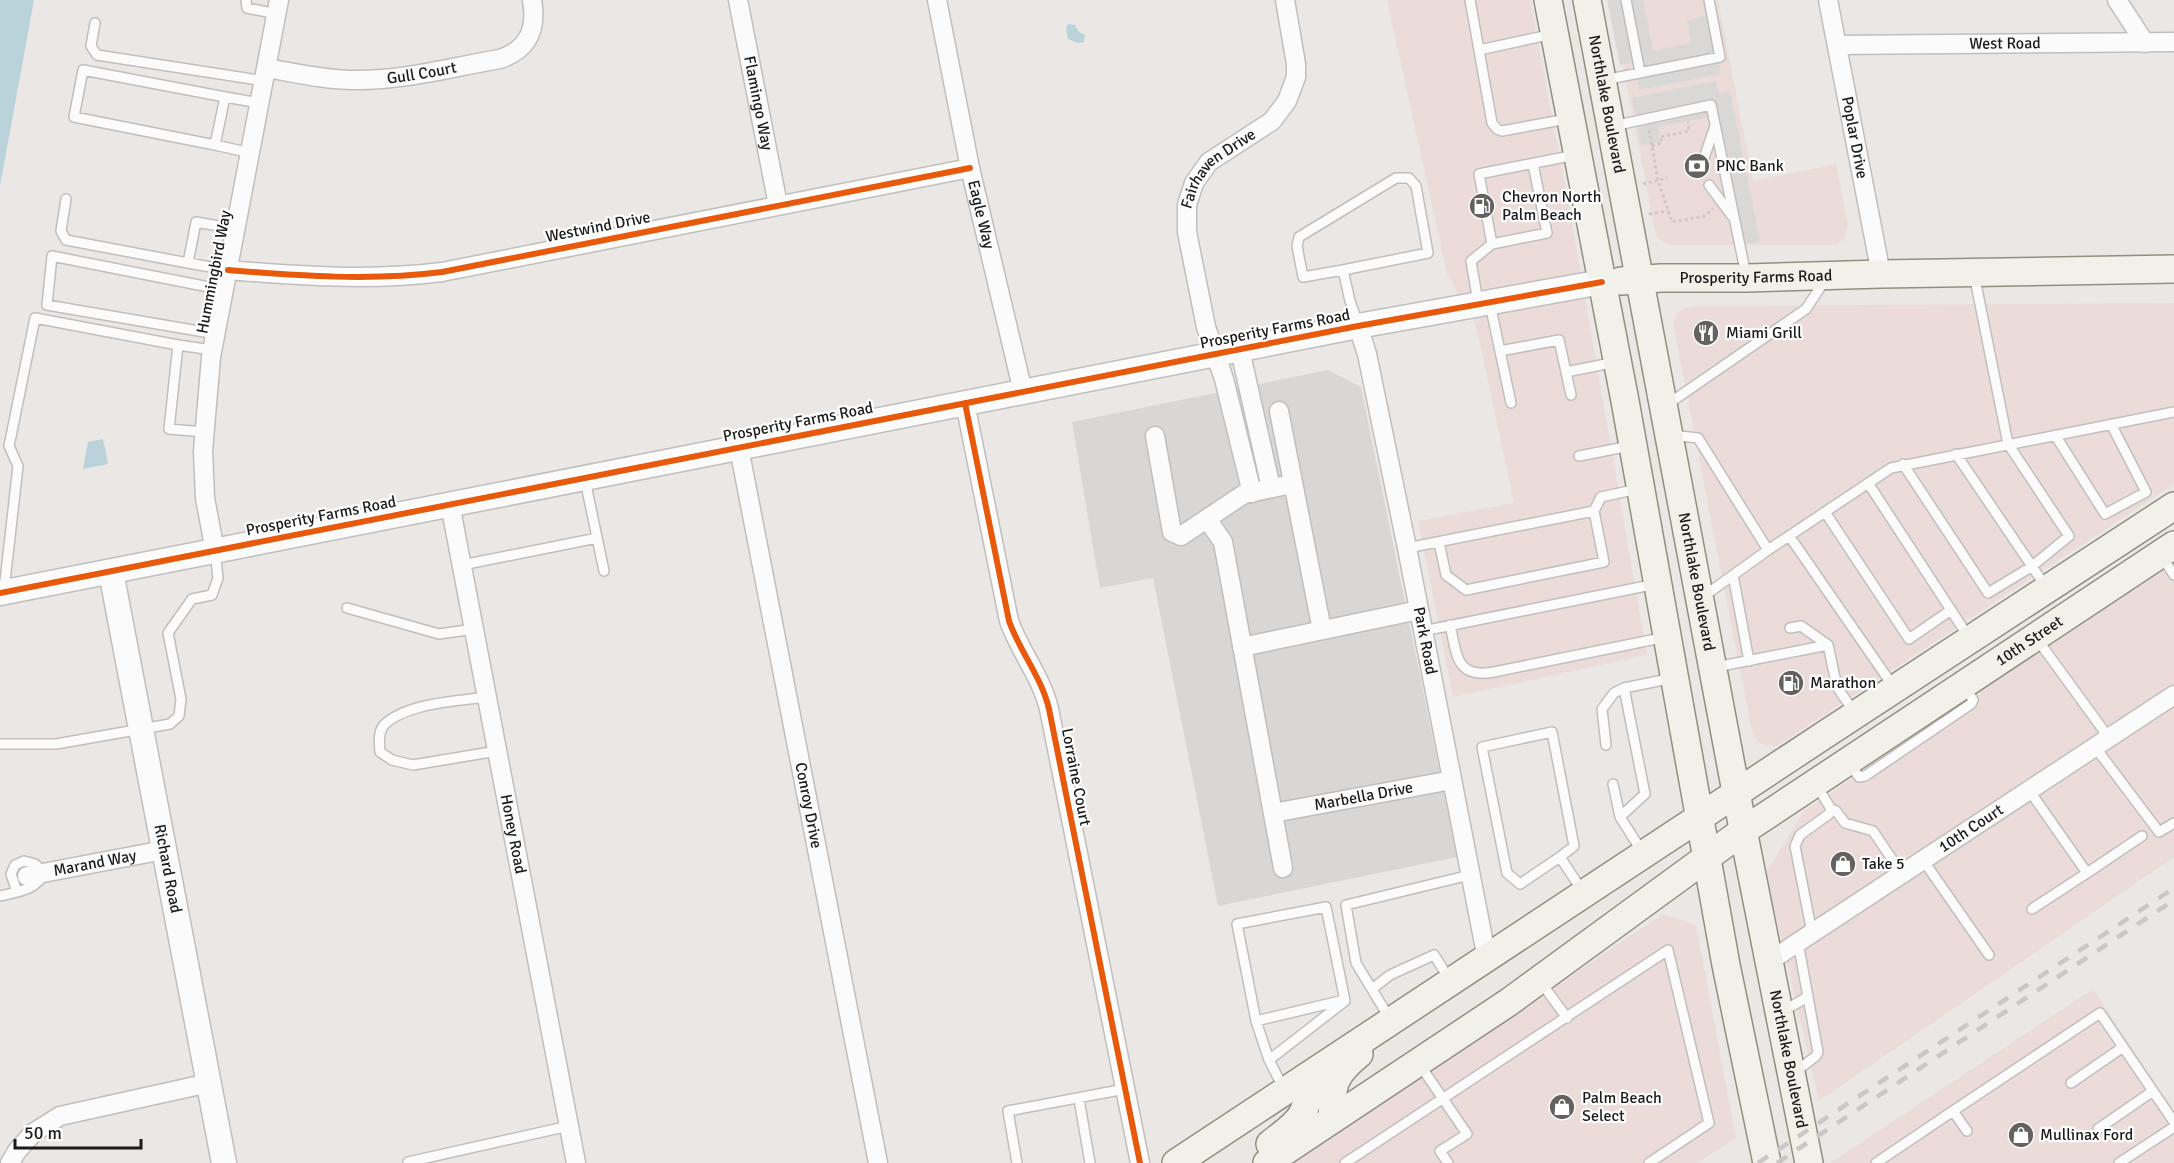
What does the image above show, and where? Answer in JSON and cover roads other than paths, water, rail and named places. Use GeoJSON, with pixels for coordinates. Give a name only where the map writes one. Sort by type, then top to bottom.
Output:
{"type":"FeatureCollection","features":[{"type":"Feature","properties":{"kind":"main road"},"geometry":{"type":"LineString","coordinates":[[1548,0],[1633,445],[1726,965],[1767,1163]]}},
{"type":"Feature","properties":{"kind":"main road","name":"Northlake Boulevard"},"geometry":{"type":"LineString","coordinates":[[1587,0],[1768,962],[1809,1163]]}},
{"type":"Feature","properties":{"kind":"main road","name":"Prosperity Farms Road"},"geometry":{"type":"LineString","coordinates":[[1602,282],[1661,278],[2174,268]]}},
{"type":"Feature","properties":{"kind":"main road","name":"10th Street"},"geometry":{"type":"LineString","coordinates":[[1415,1007],[1736,792],[2047,589],[2161,507]]}},
{"type":"Feature","properties":{"kind":"main road","name":"10th Street"},"geometry":{"type":"LineString","coordinates":[[1267,1163],[1540,980],[1743,831],[1848,761],[1893,740],[1964,684],[2036,637],[2169,558]]}},
{"type":"Feature","properties":{"kind":"main road","name":"10th Street"},"geometry":{"type":"LineString","coordinates":[[1893,740],[1903,714],[1923,694],[1973,659],[1976,650],[1970,640]]}},
{"type":"Feature","properties":{"kind":"main road"},"geometry":{"type":"LineString","coordinates":[[1176,1163],[1415,1007]]}},
{"type":"Feature","properties":{"kind":"main road"},"geometry":{"type":"LineString","coordinates":[[1333,1119],[1331,1098],[1333,1084],[1339,1072],[1415,1007]]}},
{"type":"Feature","properties":{"kind":"main road"},"geometry":{"type":"LineString","coordinates":[[1250,1163],[1262,1150],[1292,1127],[1302,1115],[1308,1102],[1296,1084]]}},
{"type":"Feature","properties":{"kind":"street","name":"Gull Court"},"geometry":{"type":"LineString","coordinates":[[266,74],[355,80],[391,78],[500,58],[512,54],[529,38],[534,26],[532,0]]}},
{"type":"Feature","properties":{"kind":"street","name":"Flamingo Way"},"geometry":{"type":"LineString","coordinates":[[738,0],[778,205]]}},
{"type":"Feature","properties":{"kind":"street","name":"Eagle Way"},"geometry":{"type":"LineString","coordinates":[[937,0],[970,168],[1023,392]]}},
{"type":"Feature","properties":{"kind":"street","name":"Fairhaven Drive"},"geometry":{"type":"LineString","coordinates":[[1216,354],[1206,327],[1187,232],[1187,205],[1194,183],[1209,162],[1272,121],[1287,101],[1296,77],[1296,64],[1285,0]]}},
{"type":"Feature","properties":{"kind":"street","name":"Poplar Drive"},"geometry":{"type":"LineString","coordinates":[[1828,0],[1881,274]]}},
{"type":"Feature","properties":{"kind":"street"},"geometry":{"type":"LineString","coordinates":[[2117,0],[2145,43]]}},
{"type":"Feature","properties":{"kind":"street","name":"Hummingbird Way"},"geometry":{"type":"LineString","coordinates":[[215,551],[205,498],[203,451],[214,342],[278,7]]}},
{"type":"Feature","properties":{"kind":"street","name":"West Road"},"geometry":{"type":"LineString","coordinates":[[1837,45],[2174,42]]}},
{"type":"Feature","properties":{"kind":"street","name":"Westwind Drive"},"geometry":{"type":"LineString","coordinates":[[228,270],[362,278],[442,272],[970,168]]}},
{"type":"Feature","properties":{"kind":"street","name":"Prosperity Farms Road"},"geometry":{"type":"LineString","coordinates":[[2,593],[1358,326],[1485,305],[1602,282]]}},
{"type":"Feature","properties":{"kind":"street","name":"Park Road"},"geometry":{"type":"LineString","coordinates":[[1358,326],[1367,354],[1407,548],[1487,959]]}},
{"type":"Feature","properties":{"kind":"street"},"geometry":{"type":"LineString","coordinates":[[1240,350],[1270,489]]}},
{"type":"Feature","properties":{"kind":"street"},"geometry":{"type":"LineString","coordinates":[[1216,354],[1252,493]]}},
{"type":"Feature","properties":{"kind":"street","name":"Lorraine Court"},"geometry":{"type":"LineString","coordinates":[[965,403],[1009,621],[1020,647],[1041,682],[1049,708],[1140,1163]]}},
{"type":"Feature","properties":{"kind":"street"},"geometry":{"type":"LineString","coordinates":[[1279,411],[1322,630]]}},
{"type":"Feature","properties":{"kind":"street"},"geometry":{"type":"LineString","coordinates":[[1155,436],[1172,532],[1182,536],[1244,494],[1292,484]]}},
{"type":"Feature","properties":{"kind":"street","name":"Conroy Drive"},"geometry":{"type":"LineString","coordinates":[[739,447],[878,1163]]}},
{"type":"Feature","properties":{"kind":"street","name":"Honey Road"},"geometry":{"type":"LineString","coordinates":[[450,504],[576,1163]]}},
{"type":"Feature","properties":{"kind":"street"},"geometry":{"type":"LineString","coordinates":[[1207,519],[1223,542],[1283,868]]}},
{"type":"Feature","properties":{"kind":"street","name":"Richard Road"},"geometry":{"type":"LineString","coordinates":[[111,572],[224,1163]]}},
{"type":"Feature","properties":{"kind":"street"},"geometry":{"type":"LineString","coordinates":[[1242,647],[1419,610]]}},
{"type":"Feature","properties":{"kind":"street","name":"10th Court"},"geometry":{"type":"LineString","coordinates":[[1768,962],[2174,695]]}},
{"type":"Feature","properties":{"kind":"street","name":"Marbella Drive"},"geometry":{"type":"LineString","coordinates":[[1273,813],[1452,780]]}},
{"type":"Feature","properties":{"kind":"street","name":"Marand Way"},"geometry":{"type":"LineString","coordinates":[[27,876],[164,850]]}},
{"type":"Feature","properties":{"kind":"street"},"geometry":{"type":"LineString","coordinates":[[10,1163],[33,1133],[60,1116],[209,1083]]}},
{"type":"Feature","properties":{"kind":"lane"},"geometry":{"type":"LineString","coordinates":[[246,0],[247,8],[278,7]]}},
{"type":"Feature","properties":{"kind":"lane"},"geometry":{"type":"LineString","coordinates":[[1470,0],[1492,123],[1497,129],[1502,131],[1571,119]]}},
{"type":"Feature","properties":{"kind":"lane"},"geometry":{"type":"LineString","coordinates":[[1626,0],[1640,72]]}},
{"type":"Feature","properties":{"kind":"lane"},"geometry":{"type":"LineString","coordinates":[[1602,80],[1720,57],[1709,0]]}},
{"type":"Feature","properties":{"kind":"lane"},"geometry":{"type":"LineString","coordinates":[[95,23],[91,46],[98,55],[266,74]]}},
{"type":"Feature","properties":{"kind":"lane"},"geometry":{"type":"LineString","coordinates":[[1479,50],[1554,33]]}},
{"type":"Feature","properties":{"kind":"lane"},"geometry":{"type":"LineString","coordinates":[[251,153],[74,117],[82,70],[260,103]]}},
{"type":"Feature","properties":{"kind":"lane"},"geometry":{"type":"LineString","coordinates":[[215,145],[225,97]]}},
{"type":"Feature","properties":{"kind":"lane"},"geometry":{"type":"LineString","coordinates":[[1611,126],[1711,105],[1747,278]]}},
{"type":"Feature","properties":{"kind":"lane"},"geometry":{"type":"LineString","coordinates":[[1704,158],[1716,125]]}},
{"type":"Feature","properties":{"kind":"lane"},"geometry":{"type":"LineString","coordinates":[[1492,244],[1479,174],[1578,155]]}},
{"type":"Feature","properties":{"kind":"lane"},"geometry":{"type":"LineString","coordinates":[[1510,403],[1500,351],[1471,261],[1492,244],[1547,233],[1533,164]]}},
{"type":"Feature","properties":{"kind":"lane"},"geometry":{"type":"LineString","coordinates":[[1396,178],[1408,178],[1416,186],[1428,253],[1343,270],[1303,278],[1297,246],[1299,237],[1396,178]]}},
{"type":"Feature","properties":{"kind":"lane"},"geometry":{"type":"LineString","coordinates":[[1709,185],[1735,221]]}},
{"type":"Feature","properties":{"kind":"lane"},"geometry":{"type":"LineString","coordinates":[[66,200],[61,231],[66,240],[228,270]]}},
{"type":"Feature","properties":{"kind":"lane"},"geometry":{"type":"LineString","coordinates":[[188,263],[196,222],[236,229]]}},
{"type":"Feature","properties":{"kind":"lane"},"geometry":{"type":"LineString","coordinates":[[214,342],[47,305],[52,256],[224,290]]}},
{"type":"Feature","properties":{"kind":"lane"},"geometry":{"type":"LineString","coordinates":[[1343,270],[1358,326]]}},
{"type":"Feature","properties":{"kind":"lane"},"geometry":{"type":"LineString","coordinates":[[1903,464],[1988,593],[2031,567],[2069,536],[2008,444],[1974,272]]}},
{"type":"Feature","properties":{"kind":"lane"},"geometry":{"type":"LineString","coordinates":[[1664,408],[1806,309],[1828,276]]}},
{"type":"Feature","properties":{"kind":"lane"},"geometry":{"type":"LineString","coordinates":[[2,593],[18,466],[9,446],[35,318],[178,345],[214,342]]}},
{"type":"Feature","properties":{"kind":"lane"},"geometry":{"type":"LineString","coordinates":[[1500,351],[1559,340],[1571,396]]}},
{"type":"Feature","properties":{"kind":"lane"},"geometry":{"type":"LineString","coordinates":[[178,345],[169,429],[204,432]]}},
{"type":"Feature","properties":{"kind":"lane"},"geometry":{"type":"LineString","coordinates":[[1566,372],[1617,362]]}},
{"type":"Feature","properties":{"kind":"lane"},"geometry":{"type":"LineString","coordinates":[[1699,600],[1768,550],[1891,468],[2174,412]]}},
{"type":"Feature","properties":{"kind":"lane"},"geometry":{"type":"LineString","coordinates":[[2111,424],[2146,492],[2161,507]]}},
{"type":"Feature","properties":{"kind":"lane"},"geometry":{"type":"LineString","coordinates":[[1669,435],[1698,438],[1768,550]]}},
{"type":"Feature","properties":{"kind":"lane"},"geometry":{"type":"LineString","coordinates":[[2055,435],[2105,514],[2146,492]]}},
{"type":"Feature","properties":{"kind":"lane"},"geometry":{"type":"LineString","coordinates":[[1579,456],[1633,445]]}},
{"type":"Feature","properties":{"kind":"lane"},"geometry":{"type":"LineString","coordinates":[[1956,454],[2047,589]]}},
{"type":"Feature","properties":{"kind":"lane"},"geometry":{"type":"LineString","coordinates":[[585,478],[604,571]]}},
{"type":"Feature","properties":{"kind":"lane"},"geometry":{"type":"LineString","coordinates":[[1868,483],[1970,640]]}},
{"type":"Feature","properties":{"kind":"lane"},"geometry":{"type":"LineString","coordinates":[[1439,542],[1446,575],[1466,590],[1604,562],[1594,511],[1601,497],[1641,489]]}},
{"type":"Feature","properties":{"kind":"lane"},"geometry":{"type":"LineString","coordinates":[[1407,548],[1594,511]]}},
{"type":"Feature","properties":{"kind":"lane"},"geometry":{"type":"LineString","coordinates":[[1825,512],[1909,639],[1951,610]]}},
{"type":"Feature","properties":{"kind":"lane"},"geometry":{"type":"LineString","coordinates":[[1790,537],[1895,688]]}},
{"type":"Feature","properties":{"kind":"lane"},"geometry":{"type":"LineString","coordinates":[[462,565],[597,538]]}},
{"type":"Feature","properties":{"kind":"lane"},"geometry":{"type":"LineString","coordinates":[[0,744],[56,744],[170,724],[179,716],[181,699],[168,633],[192,599],[212,595],[218,578],[215,551]]}},
{"type":"Feature","properties":{"kind":"lane"},"geometry":{"type":"LineString","coordinates":[[1733,575],[1749,661]]}},
{"type":"Feature","properties":{"kind":"lane"},"geometry":{"type":"LineString","coordinates":[[1423,631],[1657,584]]}},
{"type":"Feature","properties":{"kind":"lane"},"geometry":{"type":"LineString","coordinates":[[347,608],[439,634],[474,629]]}},
{"type":"Feature","properties":{"kind":"lane"},"geometry":{"type":"LineString","coordinates":[[1450,625],[1461,663],[1466,670],[1474,674],[1667,637]]}},
{"type":"Feature","properties":{"kind":"lane"},"geometry":{"type":"LineString","coordinates":[[1790,628],[1801,626],[1828,645],[1837,687],[1856,714]]}},
{"type":"Feature","properties":{"kind":"lane"},"geometry":{"type":"LineString","coordinates":[[1744,637],[1756,634]]}},
{"type":"Feature","properties":{"kind":"lane"},"geometry":{"type":"LineString","coordinates":[[2036,637],[2159,832],[2174,823]]}},
{"type":"Feature","properties":{"kind":"lane"},"geometry":{"type":"LineString","coordinates":[[1712,668],[1828,645]]}},
{"type":"Feature","properties":{"kind":"lane"},"geometry":{"type":"LineString","coordinates":[[1606,745],[1602,710],[1614,693],[1624,688],[1674,678]]}},
{"type":"Feature","properties":{"kind":"lane"},"geometry":{"type":"LineString","coordinates":[[1620,817],[1645,794],[1624,688]]}},
{"type":"Feature","properties":{"kind":"lane"},"geometry":{"type":"LineString","coordinates":[[487,698],[420,706],[395,718],[383,726],[378,739],[380,752],[392,760],[413,765],[497,751]]}},
{"type":"Feature","properties":{"kind":"lane"},"geometry":{"type":"LineString","coordinates":[[1552,732],[1574,846],[1560,857],[1520,884],[1507,873],[1482,747],[1552,732]]}},
{"type":"Feature","properties":{"kind":"lane"},"geometry":{"type":"LineString","coordinates":[[1815,783],[1831,809],[1836,810],[1845,823],[1873,831],[1902,874]]}},
{"type":"Feature","properties":{"kind":"lane"},"geometry":{"type":"LineString","coordinates":[[1613,784],[1620,817],[1644,855]]}},
{"type":"Feature","properties":{"kind":"lane"},"geometry":{"type":"LineString","coordinates":[[2029,790],[2087,873]]}},
{"type":"Feature","properties":{"kind":"lane"},"geometry":{"type":"LineString","coordinates":[[1791,1075],[1818,1052],[1808,995],[1805,937],[1795,846],[1800,835],[1829,814],[1831,809]]}},
{"type":"Feature","properties":{"kind":"lane"},"geometry":{"type":"LineString","coordinates":[[2032,909],[2142,836]]}},
{"type":"Feature","properties":{"kind":"lane"},"geometry":{"type":"LineString","coordinates":[[1560,857],[1585,894]]}},
{"type":"Feature","properties":{"kind":"lane"},"geometry":{"type":"LineString","coordinates":[[1923,860],[1989,955]]}},
{"type":"Feature","properties":{"kind":"lane"},"geometry":{"type":"LineString","coordinates":[[0,896],[17,892],[38,885],[45,873],[35,864],[24,861],[15,865],[11,874],[17,892]]}},
{"type":"Feature","properties":{"kind":"lane"},"geometry":{"type":"LineString","coordinates":[[1392,1021],[1356,963],[1346,905],[1470,875]]}},
{"type":"Feature","properties":{"kind":"lane"},"geometry":{"type":"LineString","coordinates":[[1296,1084],[1269,1060],[1256,1021],[1237,924],[1326,907],[1345,1000]]}},
{"type":"Feature","properties":{"kind":"lane"},"geometry":{"type":"LineString","coordinates":[[1345,1163],[1668,951],[1708,1123],[1649,1163]]}},
{"type":"Feature","properties":{"kind":"lane"},"geometry":{"type":"LineString","coordinates":[[1372,989],[1390,975],[1434,956],[1451,982]]}},
{"type":"Feature","properties":{"kind":"lane"},"geometry":{"type":"LineString","coordinates":[[1540,980],[1567,1018]]}},
{"type":"Feature","properties":{"kind":"lane"},"geometry":{"type":"LineString","coordinates":[[1778,1014],[1808,995]]}},
{"type":"Feature","properties":{"kind":"lane"},"geometry":{"type":"LineString","coordinates":[[1256,1021],[1345,1000]]}},
{"type":"Feature","properties":{"kind":"lane"},"geometry":{"type":"LineString","coordinates":[[1269,1060],[1345,1000]]}},
{"type":"Feature","properties":{"kind":"lane"},"geometry":{"type":"LineString","coordinates":[[1876,1163],[2100,1013],[2174,1122]]}},
{"type":"Feature","properties":{"kind":"lane"},"geometry":{"type":"LineString","coordinates":[[2071,1083],[2123,1047]]}},
{"type":"Feature","properties":{"kind":"lane"},"geometry":{"type":"LineString","coordinates":[[1418,1062],[1467,1134],[1440,1152],[1448,1163]]}},
{"type":"Feature","properties":{"kind":"lane"},"geometry":{"type":"LineString","coordinates":[[1017,1163],[1008,1111],[1125,1089]]}},
{"type":"Feature","properties":{"kind":"lane"},"geometry":{"type":"LineString","coordinates":[[2098,1129],[2153,1091]]}},
{"type":"Feature","properties":{"kind":"lane"},"geometry":{"type":"LineString","coordinates":[[1079,1099],[1090,1163]]}},
{"type":"Feature","properties":{"kind":"lane"},"geometry":{"type":"LineString","coordinates":[[1953,1111],[1967,1131]]}},
{"type":"Feature","properties":{"kind":"lane"},"geometry":{"type":"LineString","coordinates":[[408,1162],[569,1126]]}},
{"type":"Feature","properties":{"kind":"lane"},"geometry":{"type":"LineString","coordinates":[[2119,1163],[2174,1127]]}},
{"type":"Feature","properties":{"kind":"water"},"geometry":{"type":"Polygon","coordinates":[[[0,0],[34,0],[0,186],[0,0]]]}},
{"type":"Feature","properties":{"kind":"water"},"geometry":{"type":"Polygon","coordinates":[[[1068,24],[1075,25],[1078,31],[1085,35],[1084,42],[1078,43],[1068,39],[1066,28],[1068,24]]]}},
{"type":"Feature","properties":{"kind":"water"},"geometry":{"type":"Polygon","coordinates":[[[103,439],[108,464],[83,469],[88,442],[103,439]]]}},
{"type":"Feature","properties":{"kind":"railway"},"geometry":{"type":"LineString","coordinates":[[1758,1163],[2174,888]]}},
{"type":"Feature","properties":{"kind":"railway"},"geometry":{"type":"LineString","coordinates":[[1777,1163],[2174,900]]}},
{"type":"Feature","properties":{"kind":"place","name":"PNC Bank"},"geometry":{"type":"Point","coordinates":[1697,166]}},
{"type":"Feature","properties":{"kind":"place","name":"Chevron North Palm Beach"},"geometry":{"type":"Point","coordinates":[1482,206]}},
{"type":"Feature","properties":{"kind":"place","name":"Miami Grill"},"geometry":{"type":"Point","coordinates":[1706,333]}},
{"type":"Feature","properties":{"kind":"place","name":"Marathon"},"geometry":{"type":"Point","coordinates":[1791,683]}},
{"type":"Feature","properties":{"kind":"place","name":"Take 5"},"geometry":{"type":"Point","coordinates":[1843,864]}},
{"type":"Feature","properties":{"kind":"place","name":"Palm Beach Select"},"geometry":{"type":"Point","coordinates":[1562,1107]}},
{"type":"Feature","properties":{"kind":"place","name":"Mullinax Ford"},"geometry":{"type":"Point","coordinates":[2021,1135]}}]}
